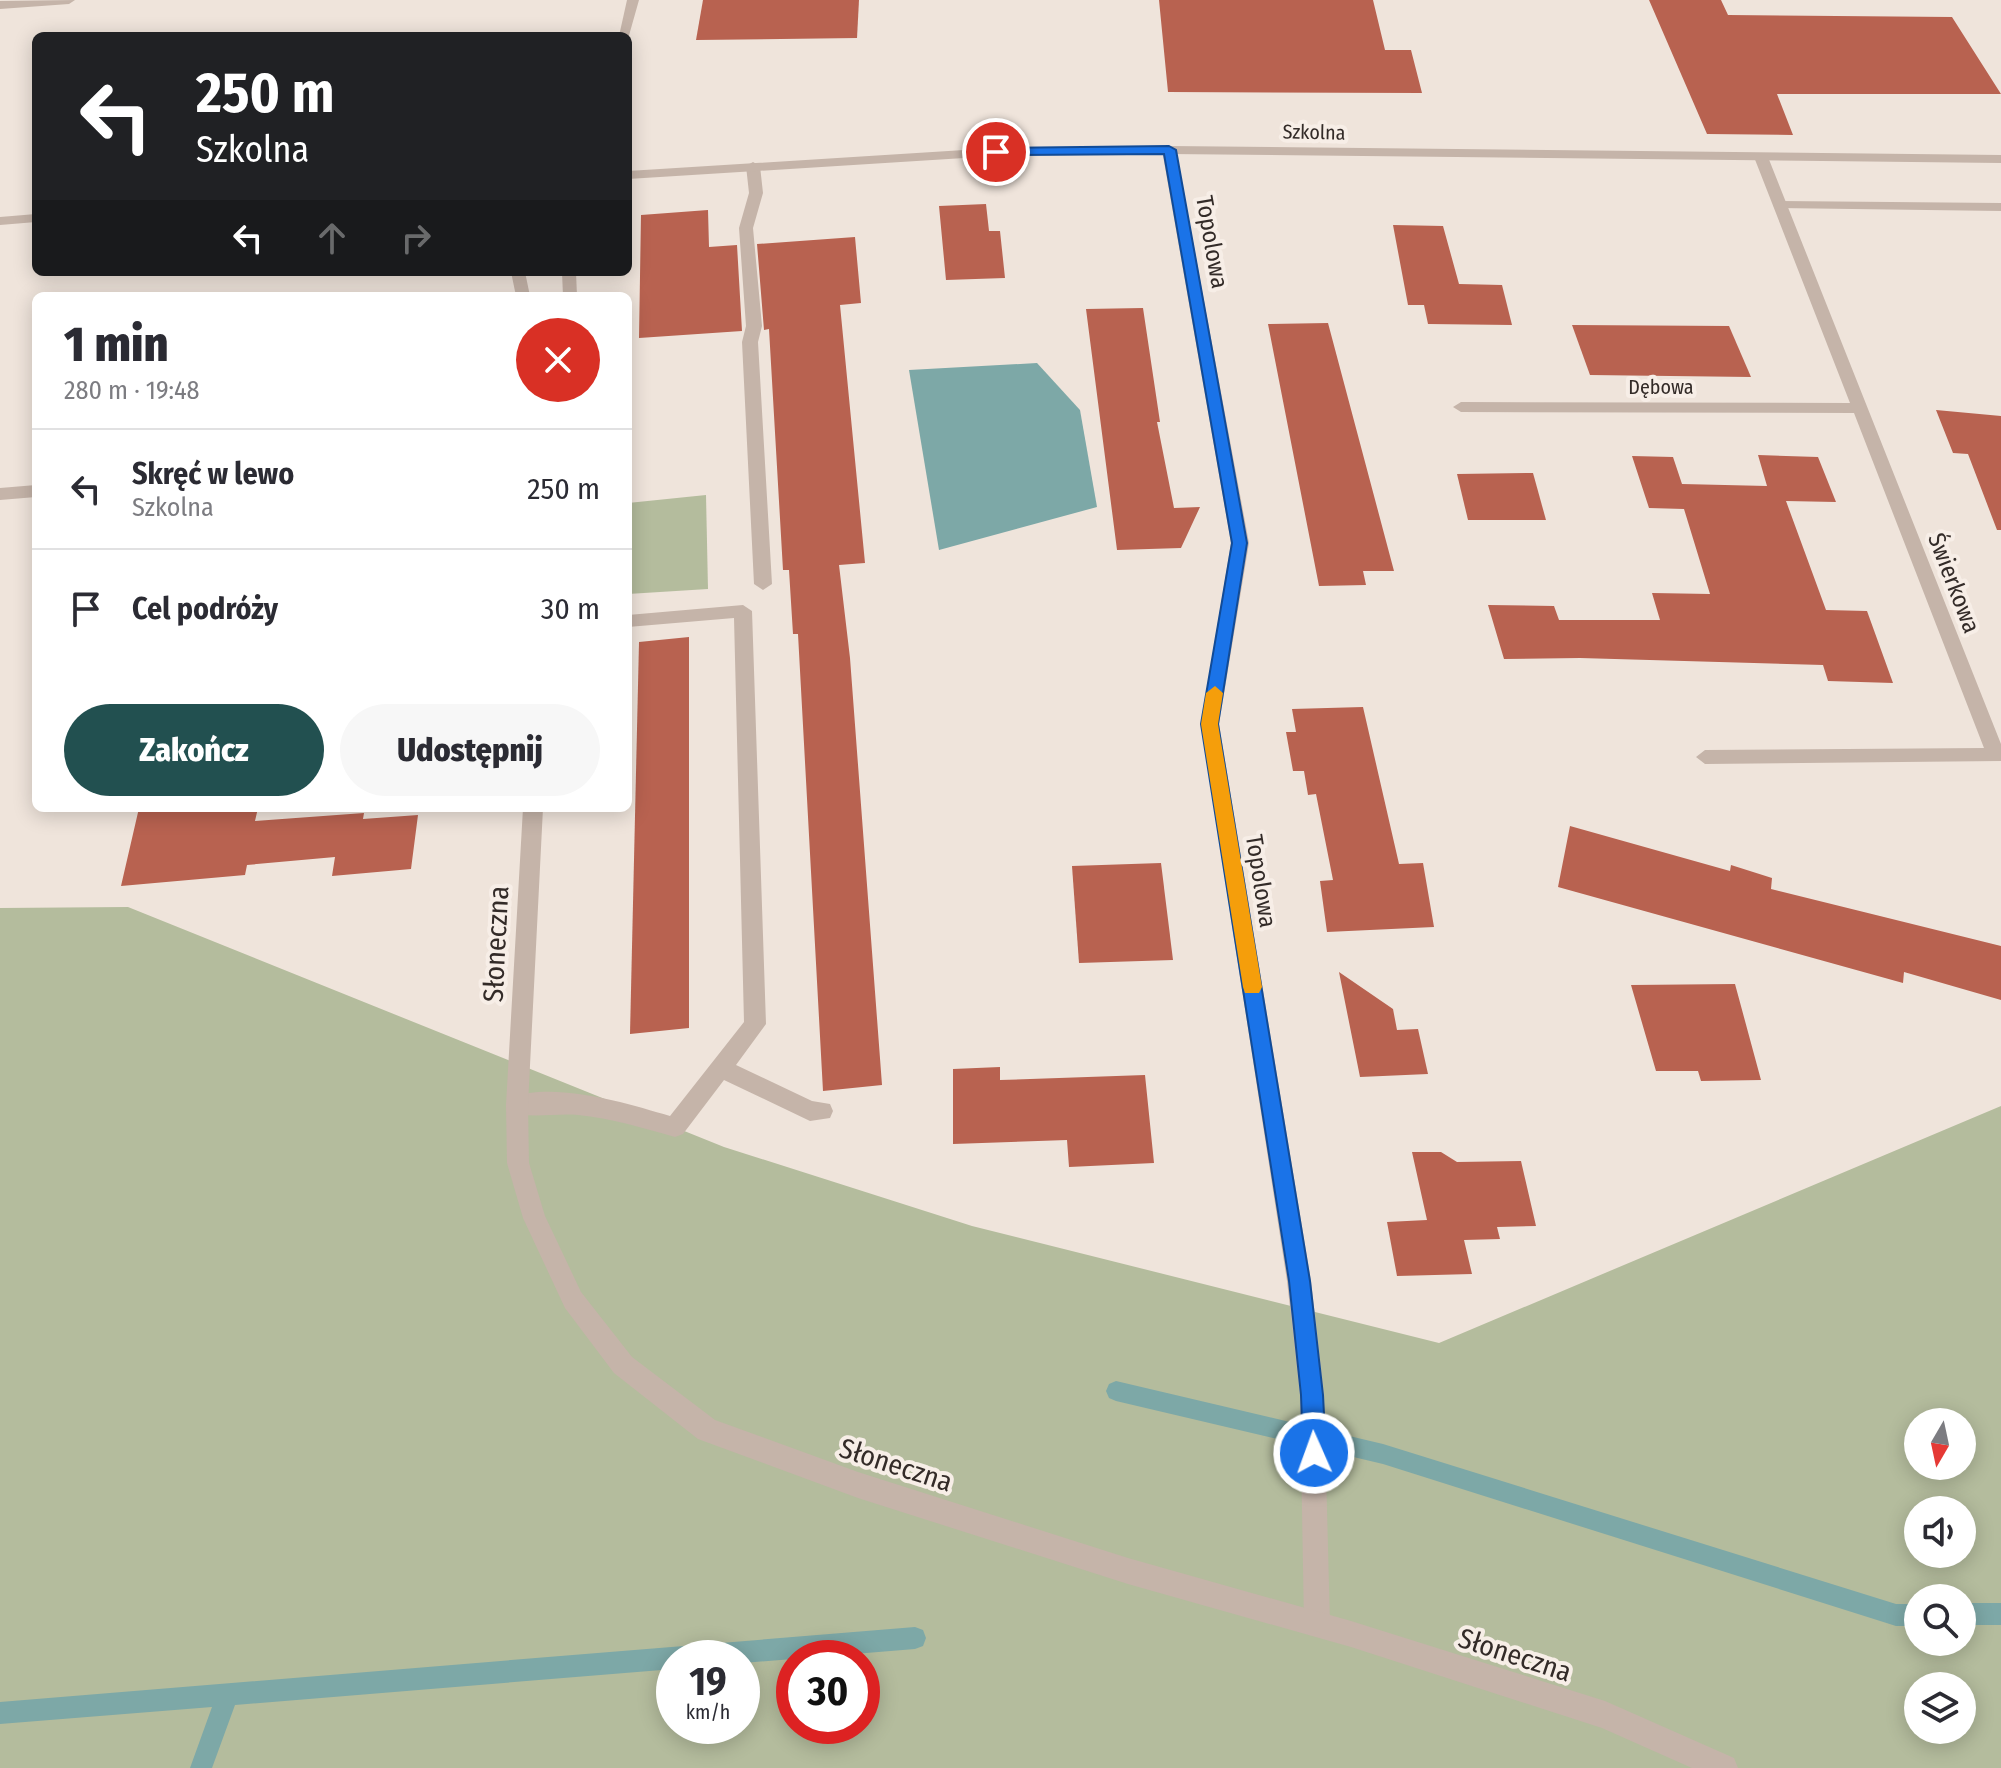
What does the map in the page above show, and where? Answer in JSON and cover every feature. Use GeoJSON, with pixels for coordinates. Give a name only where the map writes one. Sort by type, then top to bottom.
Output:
{"type":"FeatureCollection","features":[{"type":"Feature","properties":{"kind":"street"},"geometry":{"type":"LineString","coordinates":[[0,5],[69,0]]}},
{"type":"Feature","properties":{"kind":"street"},"geometry":{"type":"LineString","coordinates":[[626,32],[633,0]]}},
{"type":"Feature","properties":{"kind":"street","name":"Szkolna"},"geometry":{"type":"LineString","coordinates":[[632,175],[996,152],[1169,150],[2001,159]]}},
{"type":"Feature","properties":{"kind":"street","name":"Topolowa"},"geometry":{"type":"LineString","coordinates":[[1169,150],[1240,543],[1210,724],[1299,1281],[1312,1395],[1317,1624]]}},
{"type":"Feature","properties":{"kind":"street","name":"Świerkowa"},"geometry":{"type":"LineString","coordinates":[[1705,757],[1996,755],[1761,157]]}},
{"type":"Feature","properties":{"kind":"street"},"geometry":{"type":"LineString","coordinates":[[753,166],[756,193],[746,228],[754,326],[750,342],[763,584]]}},
{"type":"Feature","properties":{"kind":"street"},"geometry":{"type":"LineString","coordinates":[[1780,205],[2001,207]]}},
{"type":"Feature","properties":{"kind":"street"},"geometry":{"type":"LineString","coordinates":[[0,221],[32,218]]}},
{"type":"Feature","properties":{"kind":"street","name":"Dębowa"},"geometry":{"type":"LineString","coordinates":[[1461,407],[1860,408]]}},
{"type":"Feature","properties":{"kind":"street"},"geometry":{"type":"LineString","coordinates":[[0,494],[32,491]]}},
{"type":"Feature","properties":{"kind":"street"},"geometry":{"type":"LineString","coordinates":[[517,1105],[558,1101],[590,1104],[675,1127],[755,1024],[743,611],[632,621]]}},
{"type":"Feature","properties":{"kind":"street","name":"Słoneczna"},"geometry":{"type":"LineString","coordinates":[[533,812],[517,1105],[518,1163],[534,1218],[573,1300],[623,1365],[707,1430],[963,1519],[1128,1571],[1317,1624],[1605,1715],[1724,1768]]}},
{"type":"Feature","properties":{"kind":"street"},"geometry":{"type":"LineString","coordinates":[[721,1068],[810,1111],[822,1111]]}},
{"type":"Feature","properties":{"kind":"green space"},"geometry":{"type":"Polygon","coordinates":[[[706,495],[708,589],[632,594],[632,503],[706,495]]]}},
{"type":"Feature","properties":{"kind":"green space"},"geometry":{"type":"Polygon","coordinates":[[[128,907],[724,1147],[972,1226],[1439,1343],[2001,1106],[2001,1768],[0,1768],[0,908],[128,907]]]}},
{"type":"Feature","properties":{"kind":"water"},"geometry":{"type":"Polygon","coordinates":[[[1037,363],[1080,410],[1097,507],[939,550],[909,370],[1037,363]]]}},
{"type":"Feature","properties":{"kind":"building"},"geometry":{"type":"Polygon","coordinates":[[[703,0],[859,0],[857,38],[696,40],[703,0]]]}},
{"type":"Feature","properties":{"kind":"building"},"geometry":{"type":"Polygon","coordinates":[[[1159,0],[1373,0],[1385,50],[1411,50],[1422,93],[1168,92],[1159,0]]]}},
{"type":"Feature","properties":{"kind":"building"},"geometry":{"type":"Polygon","coordinates":[[[1649,0],[1721,0],[1728,15],[1952,17],[2001,94],[1777,94],[1793,135],[1707,134],[1649,0]]]}},
{"type":"Feature","properties":{"kind":"building"},"geometry":{"type":"Polygon","coordinates":[[[986,204],[989,231],[1000,231],[1005,278],[946,280],[939,206],[986,204]]]}},
{"type":"Feature","properties":{"kind":"building"},"geometry":{"type":"Polygon","coordinates":[[[708,210],[709,247],[737,245],[742,331],[639,338],[641,215],[708,210]]]}},
{"type":"Feature","properties":{"kind":"building"},"geometry":{"type":"Polygon","coordinates":[[[1393,225],[1443,226],[1459,284],[1502,285],[1512,325],[1428,324],[1424,305],[1408,305],[1393,225]]]}},
{"type":"Feature","properties":{"kind":"building"},"geometry":{"type":"Polygon","coordinates":[[[855,237],[861,303],[840,305],[865,563],[839,565],[850,658],[882,1085],[823,1091],[798,634],[793,634],[789,570],[783,570],[769,329],[764,330],[757,244],[855,237]]]}},
{"type":"Feature","properties":{"kind":"building"},"geometry":{"type":"Polygon","coordinates":[[[1143,308],[1160,422],[1157,422],[1174,508],[1200,507],[1181,548],[1117,550],[1086,309],[1143,308]]]}},
{"type":"Feature","properties":{"kind":"building"},"geometry":{"type":"Polygon","coordinates":[[[1328,323],[1394,571],[1363,571],[1366,585],[1319,586],[1268,324],[1328,323]]]}},
{"type":"Feature","properties":{"kind":"building"},"geometry":{"type":"Polygon","coordinates":[[[1572,325],[1729,326],[1751,377],[1590,375],[1572,325]]]}},
{"type":"Feature","properties":{"kind":"building"},"geometry":{"type":"Polygon","coordinates":[[[1936,410],[2001,416],[2001,530],[1997,530],[1968,454],[1953,453],[1936,410]]]}},
{"type":"Feature","properties":{"kind":"building"},"geometry":{"type":"Polygon","coordinates":[[[1758,455],[1818,457],[1836,502],[1786,501],[1826,610],[1867,611],[1893,683],[1828,681],[1823,665],[1580,658],[1504,659],[1488,605],[1554,606],[1559,620],[1660,620],[1652,593],[1710,594],[1684,509],[1649,508],[1632,456],[1673,457],[1682,484],[1767,486],[1758,455]]]}},
{"type":"Feature","properties":{"kind":"building"},"geometry":{"type":"Polygon","coordinates":[[[1533,473],[1546,520],[1468,520],[1457,474],[1533,473]]]}},
{"type":"Feature","properties":{"kind":"building"},"geometry":{"type":"Polygon","coordinates":[[[689,637],[689,1028],[630,1034],[639,642],[689,637]]]}},
{"type":"Feature","properties":{"kind":"building"},"geometry":{"type":"Polygon","coordinates":[[[1363,707],[1399,864],[1423,863],[1434,927],[1327,932],[1320,881],[1333,880],[1316,794],[1308,795],[1304,771],[1293,771],[1286,732],[1296,732],[1292,709],[1363,707]]]}},
{"type":"Feature","properties":{"kind":"building"},"geometry":{"type":"Polygon","coordinates":[[[138,812],[257,812],[255,821],[364,813],[363,819],[418,815],[411,869],[332,876],[335,857],[247,865],[245,875],[121,886],[138,812]]]}},
{"type":"Feature","properties":{"kind":"building"},"geometry":{"type":"Polygon","coordinates":[[[1570,826],[1730,871],[1731,865],[1772,878],[1771,889],[2001,946],[2001,1000],[1904,972],[1903,983],[1558,887],[1570,826]]]}},
{"type":"Feature","properties":{"kind":"building"},"geometry":{"type":"Polygon","coordinates":[[[1161,863],[1173,960],[1079,963],[1072,866],[1161,863]]]}},
{"type":"Feature","properties":{"kind":"building"},"geometry":{"type":"Polygon","coordinates":[[[1339,972],[1393,1009],[1397,1030],[1418,1029],[1428,1074],[1360,1077],[1339,972]]]}},
{"type":"Feature","properties":{"kind":"building"},"geometry":{"type":"Polygon","coordinates":[[[1735,984],[1761,1080],[1701,1081],[1698,1071],[1656,1071],[1631,985],[1735,984]]]}},
{"type":"Feature","properties":{"kind":"building"},"geometry":{"type":"Polygon","coordinates":[[[1000,1067],[1000,1080],[1145,1075],[1154,1163],[1069,1167],[1067,1140],[953,1144],[953,1069],[1000,1067]]]}},
{"type":"Feature","properties":{"kind":"building"},"geometry":{"type":"Polygon","coordinates":[[[1412,1152],[1441,1152],[1457,1162],[1521,1161],[1536,1226],[1497,1227],[1500,1239],[1464,1240],[1472,1274],[1397,1276],[1387,1222],[1427,1220],[1412,1152]]]}},
{"type":"Feature","properties":{"kind":"waterway"},"geometry":{"type":"LineString","coordinates":[[1116,1391],[1383,1454],[1904,1615]]}},
{"type":"Feature","properties":{"kind":"waterway"},"geometry":{"type":"LineString","coordinates":[[1976,1614],[2001,1614]]}},
{"type":"Feature","properties":{"kind":"waterway"},"geometry":{"type":"LineString","coordinates":[[760,1651],[915,1638]]}},
{"type":"Feature","properties":{"kind":"waterway"},"geometry":{"type":"LineString","coordinates":[[0,1713],[656,1659]]}},
{"type":"Feature","properties":{"kind":"waterway"},"geometry":{"type":"LineString","coordinates":[[201,1768],[227,1696]]}},
{"type":"Feature","properties":{"kind":"slow traffic"},"geometry":{"type":"LineString","coordinates":[[1215,693],[1210,724],[1252,987]]}},
{"type":"Feature","properties":{"kind":"route"},"geometry":{"type":"LineString","coordinates":[[996,152],[1169,150],[1240,543],[1210,724],[1299,1281],[1312,1395],[1314,1453]]}}]}
